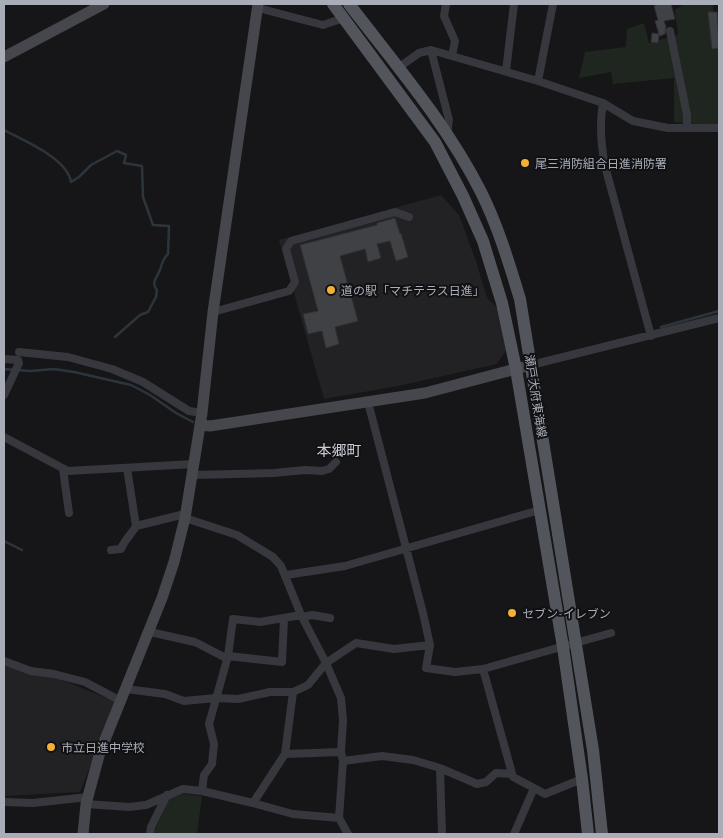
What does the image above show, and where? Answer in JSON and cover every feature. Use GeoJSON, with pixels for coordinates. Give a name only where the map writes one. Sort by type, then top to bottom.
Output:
{"type":"FeatureCollection","features":[{"type":"Feature","properties":{"kind":"main road","name":"瀬戸大府東海線"},"geometry":{"type":"LineString","coordinates":[[333,4],[434,142],[463,196],[483,241],[502,303],[516,370],[540,510],[592,750],[602,834]]}},
{"type":"Feature","properties":{"kind":"main road","name":"瀬戸大府東海線"},"geometry":{"type":"LineString","coordinates":[[349,4],[447,134],[480,191],[501,237],[520,300],[531,365],[569,645],[588,834]]}},
{"type":"Feature","properties":{"kind":"street"},"geometry":{"type":"LineString","coordinates":[[4,57],[104,4]]}},
{"type":"Feature","properties":{"kind":"street"},"geometry":{"type":"LineString","coordinates":[[446,4],[444,16],[456,41],[452,56]]}},
{"type":"Feature","properties":{"kind":"street"},"geometry":{"type":"LineString","coordinates":[[506,71],[514,4]]}},
{"type":"Feature","properties":{"kind":"street"},"geometry":{"type":"LineString","coordinates":[[538,81],[553,4]]}},
{"type":"Feature","properties":{"kind":"street"},"geometry":{"type":"LineString","coordinates":[[83,834],[87,801],[100,752],[150,632],[174,562],[185,516],[202,413],[213,312],[258,6],[322,25],[344,18]]}},
{"type":"Feature","properties":{"kind":"street"},"geometry":{"type":"LineString","coordinates":[[670,31],[687,115],[687,128]]}},
{"type":"Feature","properties":{"kind":"street"},"geometry":{"type":"LineString","coordinates":[[431,50],[449,120],[447,134]]}},
{"type":"Feature","properties":{"kind":"street"},"geometry":{"type":"LineString","coordinates":[[398,68],[419,53],[431,50],[506,71],[602,103],[633,120],[668,128],[719,128]]}},
{"type":"Feature","properties":{"kind":"street"},"geometry":{"type":"LineString","coordinates":[[602,103],[600,119],[605,166],[651,336]]}},
{"type":"Feature","properties":{"kind":"street"},"geometry":{"type":"LineString","coordinates":[[213,312],[289,291],[295,282],[286,249],[291,241],[395,212],[409,217]]}},
{"type":"Feature","properties":{"kind":"street"},"geometry":{"type":"LineString","coordinates":[[200,425],[210,426],[426,394],[531,365],[719,318]]}},
{"type":"Feature","properties":{"kind":"street"},"geometry":{"type":"LineString","coordinates":[[19,352],[68,357],[112,369],[144,382],[189,411],[202,413]]}},
{"type":"Feature","properties":{"kind":"street"},"geometry":{"type":"LineString","coordinates":[[4,359],[18,360],[19,363],[4,395]]}},
{"type":"Feature","properties":{"kind":"street"},"geometry":{"type":"LineString","coordinates":[[368,402],[430,645],[426,668],[454,672],[483,669],[611,633]]}},
{"type":"Feature","properties":{"kind":"street"},"geometry":{"type":"LineString","coordinates":[[4,437],[68,471],[127,468],[266,473],[305,470],[326,471],[336,462]]}},
{"type":"Feature","properties":{"kind":"street"},"geometry":{"type":"LineString","coordinates":[[64,468],[69,513]]}},
{"type":"Feature","properties":{"kind":"street"},"geometry":{"type":"LineString","coordinates":[[111,550],[121,549],[124,541],[132,534],[136,526],[127,468]]}},
{"type":"Feature","properties":{"kind":"street"},"geometry":{"type":"LineString","coordinates":[[286,575],[345,566],[540,510]]}},
{"type":"Feature","properties":{"kind":"street"},"geometry":{"type":"LineString","coordinates":[[136,526],[185,516],[237,534],[273,557],[281,566],[302,616],[341,698],[343,720],[341,752],[343,761],[339,818],[348,834]]}},
{"type":"Feature","properties":{"kind":"street"},"geometry":{"type":"LineString","coordinates":[[202,790],[204,775],[212,764],[214,744],[209,724],[227,657],[233,619],[260,622],[302,616],[330,618]]}},
{"type":"Feature","properties":{"kind":"street"},"geometry":{"type":"LineString","coordinates":[[150,632],[196,642],[227,657],[282,662],[284,619]]}},
{"type":"Feature","properties":{"kind":"street"},"geometry":{"type":"LineString","coordinates":[[126,689],[165,694],[184,701],[216,698],[238,699],[270,692],[293,692],[308,685],[326,663],[356,644],[394,649],[430,645]]}},
{"type":"Feature","properties":{"kind":"street"},"geometry":{"type":"LineString","coordinates":[[4,661],[31,671],[54,674],[85,682],[121,701]]}},
{"type":"Feature","properties":{"kind":"street"},"geometry":{"type":"LineString","coordinates":[[483,669],[513,777],[544,794],[582,779]]}},
{"type":"Feature","properties":{"kind":"street"},"geometry":{"type":"LineString","coordinates":[[254,802],[285,754],[293,692]]}},
{"type":"Feature","properties":{"kind":"street"},"geometry":{"type":"LineString","coordinates":[[285,754],[341,752]]}},
{"type":"Feature","properties":{"kind":"street"},"geometry":{"type":"LineString","coordinates":[[343,761],[382,756],[413,760],[440,768],[477,784],[486,782],[496,773],[512,774]]}},
{"type":"Feature","properties":{"kind":"street"},"geometry":{"type":"LineString","coordinates":[[440,768],[442,834]]}},
{"type":"Feature","properties":{"kind":"street"},"geometry":{"type":"LineString","coordinates":[[514,834],[534,788]]}},
{"type":"Feature","properties":{"kind":"street"},"geometry":{"type":"LineString","coordinates":[[4,802],[87,801],[129,807],[146,805],[183,789],[202,790],[254,802],[293,814],[339,818]]}},
{"type":"Feature","properties":{"kind":"street"},"geometry":{"type":"LineString","coordinates":[[150,834],[151,827],[167,795]]}},
{"type":"Feature","properties":{"kind":"shaded area"},"geometry":{"type":"Polygon","coordinates":[[[684,4],[713,4],[719,49],[719,126],[674,122],[674,78],[613,84],[611,72],[579,78],[585,52],[626,47],[627,29],[644,23],[649,43],[678,35],[675,10],[684,4]]]}},
{"type":"Feature","properties":{"kind":"shaded area","name":"道の駅「マチテラス日進」"},"geometry":{"type":"Polygon","coordinates":[[[441,195],[459,215],[486,295],[498,310],[506,350],[497,364],[398,386],[324,399],[279,240],[441,195]]]}},
{"type":"Feature","properties":{"kind":"shaded area","name":"市立日進中学校"},"geometry":{"type":"Polygon","coordinates":[[[4,665],[24,671],[45,673],[116,702],[80,792],[4,796],[4,665]]]}},
{"type":"Feature","properties":{"kind":"shaded area"},"geometry":{"type":"Polygon","coordinates":[[[183,794],[202,796],[197,834],[155,834],[155,829],[169,799],[183,794]]]}},
{"type":"Feature","properties":{"kind":"building"},"geometry":{"type":"Polygon","coordinates":[[[655,4],[671,4],[675,19],[664,21],[666,27],[665,34],[659,35],[658,43],[651,42],[652,33],[659,34],[655,21],[658,20],[655,4]]]}},
{"type":"Feature","properties":{"kind":"building"},"geometry":{"type":"Polygon","coordinates":[[[708,12],[717,12],[719,48],[712,49],[708,12]]]}},
{"type":"Feature","properties":{"kind":"building","name":"道の駅「マチテラス日進」"},"geometry":{"type":"Polygon","coordinates":[[[395,218],[408,257],[396,261],[390,241],[377,244],[381,258],[368,262],[365,249],[340,256],[358,321],[335,327],[339,344],[326,348],[322,331],[308,334],[303,314],[318,311],[300,245],[377,225],[377,223],[395,218]]]}},
{"type":"Feature","properties":{"kind":"waterway"},"geometry":{"type":"LineString","coordinates":[[4,130],[44,151],[62,165],[68,173],[71,182],[91,165],[117,151],[126,155],[124,163],[142,166],[143,197],[153,225],[169,226],[168,254],[163,260],[155,281],[156,297],[148,312],[140,315],[115,337]]}},
{"type":"Feature","properties":{"kind":"waterway"},"geometry":{"type":"LineString","coordinates":[[661,327],[719,311]]}},
{"type":"Feature","properties":{"kind":"waterway"},"geometry":{"type":"LineString","coordinates":[[4,369],[30,371],[54,369],[131,385],[193,422]]}},
{"type":"Feature","properties":{"kind":"waterway"},"geometry":{"type":"LineString","coordinates":[[4,541],[22,550]]}},
{"type":"Feature","properties":{"kind":"place","name":"尾三消防組合日進消防署"},"geometry":{"type":"Point","coordinates":[525,163]}},
{"type":"Feature","properties":{"kind":"place","name":"道の駅「マチテラス日進」"},"geometry":{"type":"Point","coordinates":[331,290]}},
{"type":"Feature","properties":{"kind":"place","name":"セブン-イレブン"},"geometry":{"type":"Point","coordinates":[512,613]}},
{"type":"Feature","properties":{"kind":"place","name":"市立日進中学校"},"geometry":{"type":"Point","coordinates":[51,747]}},
{"type":"Feature","properties":{"kind":"district","name":"本郷町"},"geometry":{"type":"Point","coordinates":[339,450]}}]}
